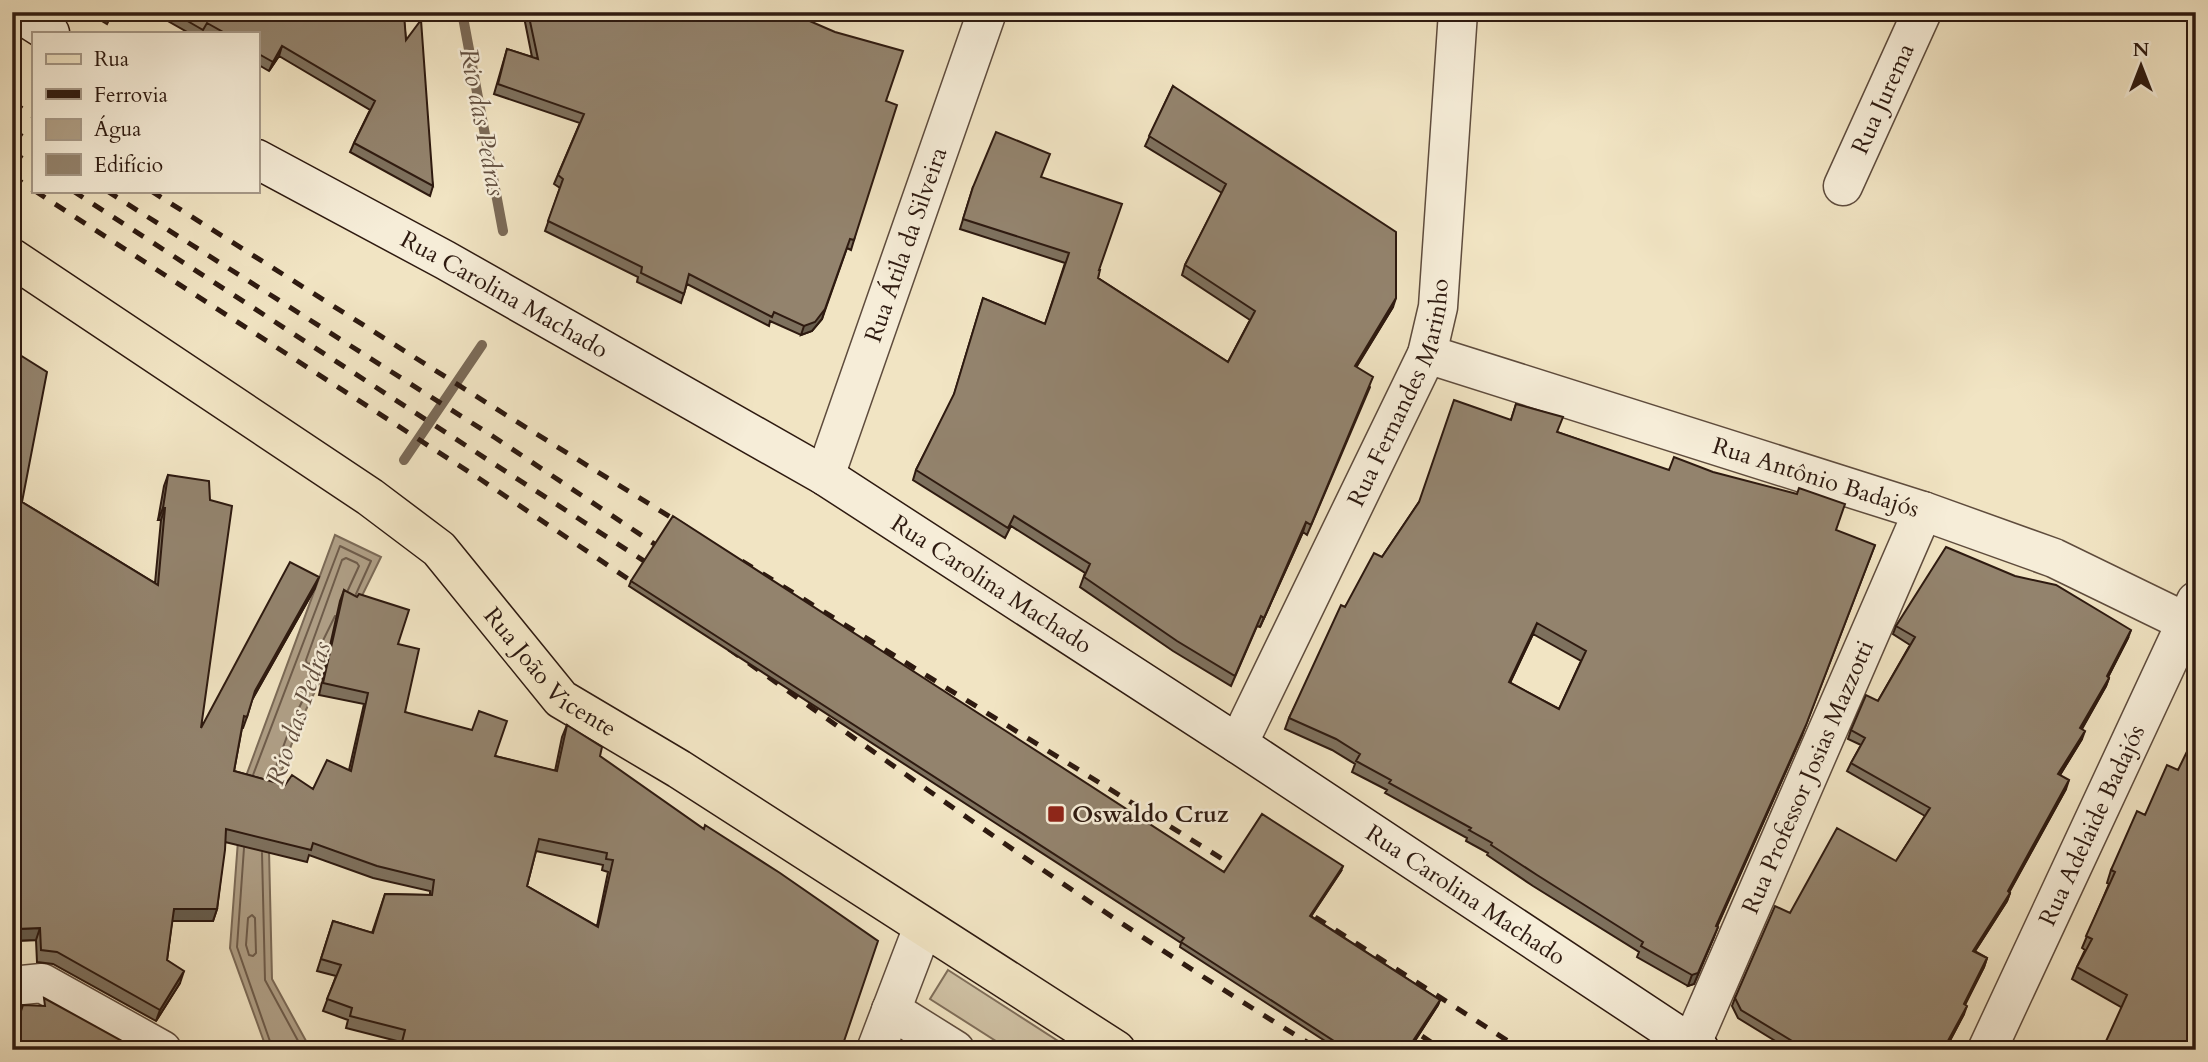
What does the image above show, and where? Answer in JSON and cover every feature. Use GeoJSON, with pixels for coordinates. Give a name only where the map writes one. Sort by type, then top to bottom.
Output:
{"type":"FeatureCollection","features":[{"type":"Feature","properties":{"kind":"main road","name":"Rua João Vicente"},"geometry":{"type":"LineString","coordinates":[[12,258],[370,498],[439,549],[561,699],[680,769],[1116,1050]]}},
{"type":"Feature","properties":{"kind":"street"},"geometry":{"type":"LineString","coordinates":[[17,12],[48,32]]}},
{"type":"Feature","properties":{"kind":"street","name":"Rua Átila da Silveira"},"geometry":{"type":"LineString","coordinates":[[825,477],[987,12]]}},
{"type":"Feature","properties":{"kind":"street","name":"Rua Fernandes Marinho"},"geometry":{"type":"LineString","coordinates":[[1238,744],[1427,354],[1438,307],[1458,12]]}},
{"type":"Feature","properties":{"kind":"street","name":"Rua Jurema"},"geometry":{"type":"LineString","coordinates":[[1843,186],[1922,12]]}},
{"type":"Feature","properties":{"kind":"street","name":"Rua Carolina Machado"},"geometry":{"type":"LineString","coordinates":[[259,160],[444,260],[825,477],[1238,744],[1696,1047]]}},
{"type":"Feature","properties":{"kind":"street","name":"Rua Antônio Badajós"},"geometry":{"type":"LineString","coordinates":[[1427,354],[1923,511],[2054,558],[2193,616]]}},
{"type":"Feature","properties":{"kind":"street","name":"Rua Professor Josias Mazzotti"},"geometry":{"type":"LineString","coordinates":[[1696,1047],[1923,511]]}},
{"type":"Feature","properties":{"kind":"street","name":"Rua Adelaide Badajós"},"geometry":{"type":"LineString","coordinates":[[1987,1050],[2193,616]]}},
{"type":"Feature","properties":{"kind":"street"},"geometry":{"type":"LineString","coordinates":[[876,1050],[923,927]]}},
{"type":"Feature","properties":{"kind":"street"},"geometry":{"type":"LineString","coordinates":[[12,955],[27,985],[162,1050]]}},
{"type":"Feature","properties":{"kind":"street"},"geometry":{"type":"LineString","coordinates":[[891,1010],[955,1050]]}},
{"type":"Feature","properties":{"kind":"shaded area"},"geometry":{"type":"Polygon","coordinates":[[[948,970],[1072,1050],[1010,1050],[930,999],[948,970]]]}},
{"type":"Feature","properties":{"kind":"water"},"geometry":{"type":"Polygon","coordinates":[[[335,535],[381,557],[300,722],[268,807],[272,979],[311,1050],[267,1050],[230,948],[242,787],[335,535]]]}},
{"type":"Feature","properties":{"kind":"building"},"geometry":{"type":"Polygon","coordinates":[[[172,12],[403,12],[401,14],[404,14],[406,40],[421,20],[433,186],[354,143],[375,101],[282,46],[273,62],[259,54],[259,32],[223,32],[207,23],[203,30],[172,12]]]}},
{"type":"Feature","properties":{"kind":"building"},"geometry":{"type":"Polygon","coordinates":[[[528,12],[789,12],[835,32],[903,51],[886,101],[897,105],[854,240],[850,239],[825,309],[815,322],[804,326],[774,312],[772,317],[689,274],[684,294],[641,273],[642,267],[548,221],[563,179],[558,175],[584,114],[498,84],[507,49],[538,59],[528,12]]]}},
{"type":"Feature","properties":{"kind":"building"},"geometry":{"type":"Polygon","coordinates":[[[1173,86],[1396,232],[1396,298],[1355,366],[1373,377],[1311,525],[1306,522],[1235,676],[1177,641],[1084,577],[1090,564],[1014,516],[1008,528],[916,470],[954,394],[983,298],[1045,324],[1069,253],[963,219],[996,132],[1050,154],[1041,177],[1122,204],[1098,278],[1228,362],[1255,311],[1185,265],[1226,184],[1149,136],[1173,86]]]}},
{"type":"Feature","properties":{"kind":"building"},"geometry":{"type":"Polygon","coordinates":[[[12,350],[47,372],[22,502],[158,585],[168,475],[209,481],[210,500],[232,506],[201,728],[290,562],[319,577],[255,691],[247,717],[244,716],[234,771],[285,785],[292,775],[313,789],[327,760],[351,771],[368,693],[323,683],[344,590],[357,597],[359,594],[409,610],[398,644],[419,649],[405,712],[472,730],[479,711],[507,721],[495,756],[557,771],[567,725],[602,747],[600,756],[704,829],[705,825],[780,873],[878,941],[841,1050],[400,1050],[405,1030],[350,1016],[352,1008],[327,999],[341,965],[321,959],[333,921],[373,933],[385,894],[432,895],[434,880],[377,866],[313,843],[311,850],[226,829],[217,909],[174,909],[167,960],[184,971],[160,1010],[57,952],[41,950],[40,928],[16,929],[12,854],[12,350]],[[539,839],[527,886],[598,927],[613,860],[606,859],[607,853],[539,839]]]}},
{"type":"Feature","properties":{"kind":"building"},"geometry":{"type":"Polygon","coordinates":[[[1454,400],[1511,420],[1516,404],[1563,417],[1557,432],[1669,470],[1674,457],[1713,472],[1797,494],[1799,488],[1845,504],[1836,530],[1875,545],[1806,725],[1716,926],[1718,927],[1698,973],[1692,975],[1641,946],[1643,942],[1491,845],[1492,843],[1469,830],[1471,828],[1389,783],[1391,780],[1356,761],[1360,754],[1336,739],[1289,718],[1341,605],[1345,607],[1374,553],[1382,557],[1419,502],[1454,400]],[[1537,623],[1509,682],[1559,709],[1586,651],[1537,623]]]}},
{"type":"Feature","properties":{"kind":"building"},"geometry":{"type":"Polygon","coordinates":[[[673,516],[1224,872],[1262,814],[1343,866],[1310,916],[1440,1000],[1407,1050],[1348,1050],[1181,942],[1184,938],[631,581],[673,516]]]}},
{"type":"Feature","properties":{"kind":"building"},"geometry":{"type":"Polygon","coordinates":[[[1946,547],[2015,576],[2056,585],[2131,630],[2107,676],[2109,678],[2080,728],[2085,731],[2058,774],[2069,780],[2008,891],[2010,893],[1973,951],[1987,958],[1964,1004],[1967,1006],[1943,1050],[1807,1050],[1741,1010],[1735,998],[1775,906],[1790,913],[1837,828],[1896,861],[1930,808],[1851,763],[1865,738],[1851,730],[1866,695],[1878,701],[1915,637],[1896,626],[1946,547]]]}},
{"type":"Feature","properties":{"kind":"building"},"geometry":{"type":"Polygon","coordinates":[[[2196,733],[2196,1050],[2102,1050],[2127,995],[2077,967],[2092,939],[2086,936],[2115,872],[2111,870],[2137,811],[2145,815],[2167,765],[2178,770],[2196,733]]]}},
{"type":"Feature","properties":{"kind":"building"},"geometry":{"type":"Polygon","coordinates":[[[44,998],[133,1047],[133,1050],[12,1050],[12,1035],[23,1005],[45,1006],[44,998]]]}},
{"type":"Feature","properties":{"kind":"waterway","name":"Rio das Pedras"},"geometry":{"type":"LineString","coordinates":[[462,12],[503,231]]}},
{"type":"Feature","properties":{"kind":"waterway","name":"Rio das Pedras"},"geometry":{"type":"LineString","coordinates":[[404,460],[482,345]]}},
{"type":"Feature","properties":{"kind":"railway"},"geometry":{"type":"LineString","coordinates":[[12,102],[32,115]]}},
{"type":"Feature","properties":{"kind":"railway"},"geometry":{"type":"LineString","coordinates":[[12,130],[32,142]]}},
{"type":"Feature","properties":{"kind":"railway"},"geometry":{"type":"LineString","coordinates":[[12,152],[32,164]]}},
{"type":"Feature","properties":{"kind":"railway"},"geometry":{"type":"LineString","coordinates":[[12,176],[32,189]]}},
{"type":"Feature","properties":{"kind":"railway"},"geometry":{"type":"LineString","coordinates":[[37,192],[480,479],[646,591]]}},
{"type":"Feature","properties":{"kind":"railway"},"geometry":{"type":"LineString","coordinates":[[75,192],[661,572]]}},
{"type":"Feature","properties":{"kind":"railway"},"geometry":{"type":"LineString","coordinates":[[109,192],[494,437],[671,555]]}},
{"type":"Feature","properties":{"kind":"railway"},"geometry":{"type":"LineString","coordinates":[[153,192],[688,528]]}},
{"type":"Feature","properties":{"kind":"railway"},"geometry":{"type":"LineString","coordinates":[[742,561],[1245,873]]}},
{"type":"Feature","properties":{"kind":"railway"},"geometry":{"type":"LineString","coordinates":[[729,649],[1095,905],[1320,1050]]}},
{"type":"Feature","properties":{"kind":"railway"},"geometry":{"type":"LineString","coordinates":[[1295,904],[1522,1050]]}},
{"type":"Feature","properties":{"kind":"railway"},"geometry":{"type":"LineString","coordinates":[[1402,1023],[1443,1050]]}},
{"type":"Feature","properties":{"kind":"place","name":"Oswaldo Cruz"},"geometry":{"type":"Point","coordinates":[1056,814]}}]}
